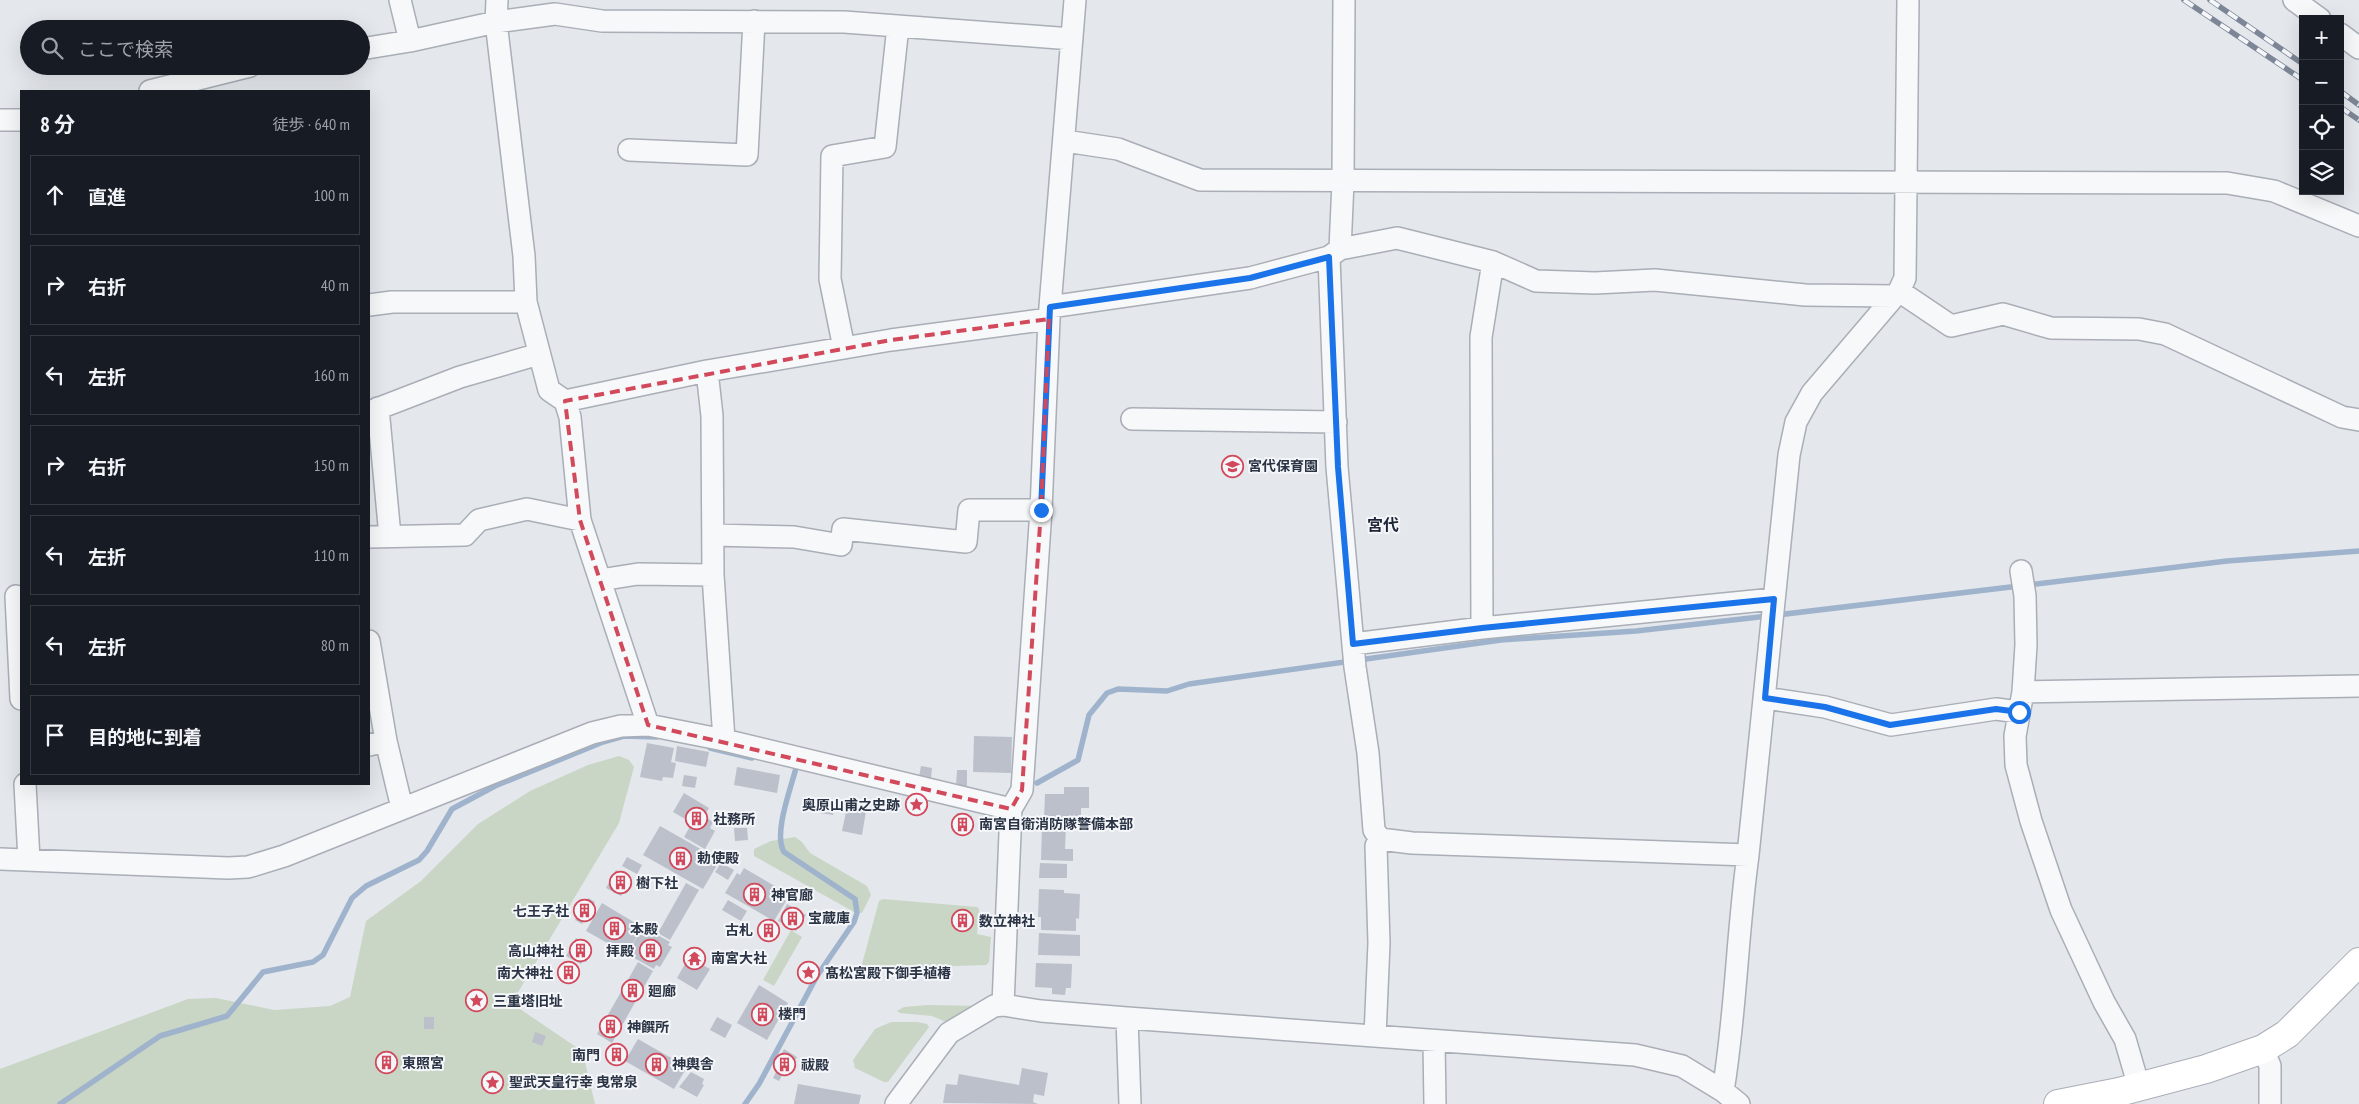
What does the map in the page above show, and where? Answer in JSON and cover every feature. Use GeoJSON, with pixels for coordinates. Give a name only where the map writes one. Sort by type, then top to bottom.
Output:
{"type":"FeatureCollection","features":[{"type":"Feature","properties":{"kind":"street"},"geometry":{"type":"LineString","coordinates":[[400,0],[410,41]]}},
{"type":"Feature","properties":{"kind":"street"},"geometry":{"type":"LineString","coordinates":[[497,0],[496,22],[524,256],[526,302],[549,390],[566,400],[707,371],[1250,278],[1335,253],[1397,238],[1494,262],[1536,281],[1594,283],[1655,280],[1806,295],[1897,293],[1951,326],[2003,314],[2051,328],[2139,329],[2166,334],[2342,417],[2359,420]]}},
{"type":"Feature","properties":{"kind":"street"},"geometry":{"type":"LineString","coordinates":[[1003,1005],[1011,809],[1022,790],[1041,510],[1049,313],[1065,141],[1075,0]]}},
{"type":"Feature","properties":{"kind":"street"},"geometry":{"type":"LineString","coordinates":[[1344,0],[1343,182],[1335,253],[1336,422],[1338,476],[1354,654],[1368,753],[1374,830],[1380,839],[1412,843],[1748,855]]}},
{"type":"Feature","properties":{"kind":"street"},"geometry":{"type":"LineString","coordinates":[[1731,1098],[1728,1060],[1739,918],[1748,855],[1765,698],[1789,455],[1796,422],[1812,393],[1897,293],[1905,278],[1908,0]]}},
{"type":"Feature","properties":{"kind":"street"},"geometry":{"type":"LineString","coordinates":[[2294,0],[2315,15]]}},
{"type":"Feature","properties":{"kind":"street"},"geometry":{"type":"LineString","coordinates":[[370,48],[410,41],[496,22],[555,14],[602,22],[844,22],[1072,39]]}},
{"type":"Feature","properties":{"kind":"street"},"geometry":{"type":"LineString","coordinates":[[630,150],[747,155],[754,22]]}},
{"type":"Feature","properties":{"kind":"street"},"geometry":{"type":"LineString","coordinates":[[844,348],[830,279],[832,156],[884,147],[898,26]]}},
{"type":"Feature","properties":{"kind":"street"},"geometry":{"type":"LineString","coordinates":[[2344,37],[2359,48]]}},
{"type":"Feature","properties":{"kind":"street"},"geometry":{"type":"LineString","coordinates":[[159,90],[227,82]]}},
{"type":"Feature","properties":{"kind":"street"},"geometry":{"type":"LineString","coordinates":[[0,120],[20,120]]}},
{"type":"Feature","properties":{"kind":"street"},"geometry":{"type":"LineString","coordinates":[[1065,141],[1118,149],[1200,180],[1343,182],[2227,183],[2274,192],[2359,226]]}},
{"type":"Feature","properties":{"kind":"street"},"geometry":{"type":"LineString","coordinates":[[1482,628],[1481,337],[1494,262]]}},
{"type":"Feature","properties":{"kind":"street"},"geometry":{"type":"LineString","coordinates":[[370,305],[392,302],[526,302]]}},
{"type":"Feature","properties":{"kind":"street"},"geometry":{"type":"LineString","coordinates":[[539,354],[460,377],[373,410],[379,536],[465,535],[479,520],[527,509],[580,520]]}},
{"type":"Feature","properties":{"kind":"street"},"geometry":{"type":"LineString","coordinates":[[707,371],[712,416],[713,575],[724,740]]}},
{"type":"Feature","properties":{"kind":"street"},"geometry":{"type":"LineString","coordinates":[[566,400],[570,417],[580,520],[648,725]]}},
{"type":"Feature","properties":{"kind":"street"},"geometry":{"type":"LineString","coordinates":[[1132,419],[1336,422]]}},
{"type":"Feature","properties":{"kind":"street"},"geometry":{"type":"LineString","coordinates":[[714,535],[794,538],[841,546],[843,529],[966,542],[969,510],[1041,510]]}},
{"type":"Feature","properties":{"kind":"street"},"geometry":{"type":"LineString","coordinates":[[2021,571],[2025,596],[2026,644],[2021,702],[2015,736],[2016,766],[2031,821],[2060,910],[2104,1002],[2125,1039],[2126,1094]]}},
{"type":"Feature","properties":{"kind":"street"},"geometry":{"type":"LineString","coordinates":[[600,580],[638,574],[713,575]]}},
{"type":"Feature","properties":{"kind":"street"},"geometry":{"type":"LineString","coordinates":[[13,596],[20,687]]}},
{"type":"Feature","properties":{"kind":"street"},"geometry":{"type":"LineString","coordinates":[[1354,654],[1482,628],[1773,611]]}},
{"type":"Feature","properties":{"kind":"street"},"geometry":{"type":"LineString","coordinates":[[370,652],[378,743],[402,808]]}},
{"type":"Feature","properties":{"kind":"street"},"geometry":{"type":"LineString","coordinates":[[1765,698],[1825,707],[1890,725],[1996,709],[2021,702],[2359,686]]}},
{"type":"Feature","properties":{"kind":"street"},"geometry":{"type":"LineString","coordinates":[[0,859],[248,867],[284,856],[592,733],[621,726],[648,725],[724,740],[1011,809]]}},
{"type":"Feature","properties":{"kind":"street"},"geometry":{"type":"LineString","coordinates":[[25,785],[29,860]]}},
{"type":"Feature","properties":{"kind":"street"},"geometry":{"type":"LineString","coordinates":[[1375,1036],[1379,943],[1376,846],[1380,839]]}},
{"type":"Feature","properties":{"kind":"street"},"geometry":{"type":"LineString","coordinates":[[2058,1104],[2126,1094],[2263,1049],[2287,1034],[2359,962]]}},
{"type":"Feature","properties":{"kind":"street"},"geometry":{"type":"LineString","coordinates":[[896,1104],[949,1033],[994,1006],[1003,1005],[1041,1011],[1128,1018],[1434,1042],[1636,1055],[1682,1066],[1731,1098]]}},
{"type":"Feature","properties":{"kind":"street"},"geometry":{"type":"LineString","coordinates":[[1128,1018],[1130,1104]]}},
{"type":"Feature","properties":{"kind":"street"},"geometry":{"type":"LineString","coordinates":[[1434,1042],[1435,1104]]}},
{"type":"Feature","properties":{"kind":"street"},"geometry":{"type":"LineString","coordinates":[[2263,1049],[2270,1066],[2275,1102]]}},
{"type":"Feature","properties":{"kind":"highlighted area"},"geometry":{"type":"Polygon","coordinates":[[[1049,319],[1041,510],[1022,790],[1011,809],[648,725],[580,520],[565,401],[891,340],[1049,319]]]}},
{"type":"Feature","properties":{"kind":"green space"},"geometry":{"type":"Polygon","coordinates":[[[619,756],[629,760],[634,767],[619,823],[517,994],[520,1009],[579,1049],[584,1058],[595,1104],[0,1104],[0,1069],[188,999],[216,998],[274,1010],[330,1006],[350,997],[366,921],[421,881],[478,824],[530,791],[588,765],[619,756]]]}},
{"type":"Feature","properties":{"kind":"green space"},"geometry":{"type":"Polygon","coordinates":[[[795,837],[802,842],[810,853],[867,886],[871,895],[862,913],[854,912],[754,856],[754,849],[771,841],[795,837]]]}},
{"type":"Feature","properties":{"kind":"green space"},"geometry":{"type":"Polygon","coordinates":[[[883,899],[977,907],[979,909],[977,934],[991,937],[989,962],[986,965],[866,969],[862,964],[879,901],[883,899]]]}},
{"type":"Feature","properties":{"kind":"green space"},"geometry":{"type":"Polygon","coordinates":[[[791,930],[802,937],[774,986],[763,980],[791,930]]]}},
{"type":"Feature","properties":{"kind":"green space"},"geometry":{"type":"Polygon","coordinates":[[[927,1005],[984,1006],[951,1024],[932,1016],[900,1013],[897,1011],[904,1007],[927,1005]]]}},
{"type":"Feature","properties":{"kind":"green space"},"geometry":{"type":"Polygon","coordinates":[[[891,1022],[917,1022],[927,1024],[929,1027],[888,1082],[884,1082],[855,1068],[853,1060],[875,1029],[891,1022]]]}},
{"type":"Feature","properties":{"kind":"building"},"geometry":{"type":"Polygon","coordinates":[[[974,736],[1012,737],[1011,773],[973,772],[974,736]]]}},
{"type":"Feature","properties":{"kind":"building"},"geometry":{"type":"Polygon","coordinates":[[[647,743],[674,748],[671,762],[676,763],[673,778],[663,777],[662,781],[640,777],[647,743]]]}},
{"type":"Feature","properties":{"kind":"building"},"geometry":{"type":"Polygon","coordinates":[[[677,746],[709,752],[706,767],[675,761],[677,746]]]}},
{"type":"Feature","properties":{"kind":"building"},"geometry":{"type":"Polygon","coordinates":[[[921,766],[932,768],[931,779],[919,777],[921,766]]]}},
{"type":"Feature","properties":{"kind":"building"},"geometry":{"type":"Polygon","coordinates":[[[737,767],[780,775],[777,793],[734,785],[737,767]]]}},
{"type":"Feature","properties":{"kind":"building"},"geometry":{"type":"Polygon","coordinates":[[[957,770],[967,770],[967,786],[956,785],[957,770]]]}},
{"type":"Feature","properties":{"kind":"building"},"geometry":{"type":"Polygon","coordinates":[[[684,775],[697,777],[695,788],[682,786],[684,775]]]}},
{"type":"Feature","properties":{"kind":"building"},"geometry":{"type":"Polygon","coordinates":[[[1064,787],[1089,787],[1089,808],[1081,808],[1081,820],[1074,820],[1074,824],[1062,824],[1062,819],[1044,819],[1045,794],[1064,794],[1064,787]]]}},
{"type":"Feature","properties":{"kind":"building","name":"社務所"},"geometry":{"type":"Polygon","coordinates":[[[684,793],[709,808],[704,816],[713,822],[710,828],[715,831],[705,849],[684,837],[692,823],[673,812],[684,793]]]}},
{"type":"Feature","properties":{"kind":"building"},"geometry":{"type":"Polygon","coordinates":[[[823,799],[835,802],[833,815],[820,813],[823,799]]]}},
{"type":"Feature","properties":{"kind":"building"},"geometry":{"type":"Polygon","coordinates":[[[847,807],[866,811],[862,835],[842,831],[847,807]]]}},
{"type":"Feature","properties":{"kind":"building","name":"南宮自衛消防隊警備本部"},"geometry":{"type":"Polygon","coordinates":[[[957,813],[972,816],[969,834],[954,832],[957,813]]]}},
{"type":"Feature","properties":{"kind":"building"},"geometry":{"type":"Polygon","coordinates":[[[1042,825],[1066,826],[1065,849],[1073,849],[1073,861],[1041,860],[1042,825]]]}},
{"type":"Feature","properties":{"kind":"building","name":"勅使殿"},"geometry":{"type":"Polygon","coordinates":[[[660,826],[720,860],[703,889],[643,855],[660,826]]]}},
{"type":"Feature","properties":{"kind":"building"},"geometry":{"type":"Polygon","coordinates":[[[734,828],[747,828],[748,840],[735,841],[734,828]]]}},
{"type":"Feature","properties":{"kind":"building"},"geometry":{"type":"Polygon","coordinates":[[[627,857],[642,865],[637,874],[622,866],[627,857]]]}},
{"type":"Feature","properties":{"kind":"building"},"geometry":{"type":"Polygon","coordinates":[[[721,863],[734,870],[728,880],[715,872],[721,863]]]}},
{"type":"Feature","properties":{"kind":"building"},"geometry":{"type":"Polygon","coordinates":[[[1040,863],[1067,864],[1067,878],[1039,878],[1040,863]]]}},
{"type":"Feature","properties":{"kind":"building","name":"神官廊"},"geometry":{"type":"Polygon","coordinates":[[[744,868],[783,891],[779,897],[786,901],[774,921],[725,893],[737,873],[740,875],[744,868]]]}},
{"type":"Feature","properties":{"kind":"building","name":"樹下社"},"geometry":{"type":"Polygon","coordinates":[[[616,870],[631,879],[629,882],[632,884],[626,894],[623,893],[621,896],[606,888],[616,870]]]}},
{"type":"Feature","properties":{"kind":"building"},"geometry":{"type":"Polygon","coordinates":[[[686,883],[699,890],[670,940],[658,933],[686,883]]]}},
{"type":"Feature","properties":{"kind":"building"},"geometry":{"type":"Polygon","coordinates":[[[1039,889],[1064,890],[1064,893],[1080,894],[1079,919],[1076,918],[1076,931],[1041,930],[1041,917],[1038,917],[1039,889]]]}},
{"type":"Feature","properties":{"kind":"building","name":"七王子社"},"geometry":{"type":"Polygon","coordinates":[[[588,898],[595,902],[582,924],[575,920],[588,898]]]}},
{"type":"Feature","properties":{"kind":"building"},"geometry":{"type":"Polygon","coordinates":[[[728,900],[747,911],[741,921],[722,910],[728,900]]]}},
{"type":"Feature","properties":{"kind":"building","name":"本殿"},"geometry":{"type":"Polygon","coordinates":[[[602,903],[642,927],[627,954],[586,931],[602,903]]]}},
{"type":"Feature","properties":{"kind":"building","name":"宝蔵庫"},"geometry":{"type":"Polygon","coordinates":[[[787,904],[806,915],[796,931],[778,921],[787,904]]]}},
{"type":"Feature","properties":{"kind":"building","name":"拝殿"},"geometry":{"type":"Polygon","coordinates":[[[643,927],[670,942],[668,945],[672,947],[660,967],[656,965],[654,969],[627,954],[643,927]]]}},
{"type":"Feature","properties":{"kind":"building"},"geometry":{"type":"Polygon","coordinates":[[[1039,933],[1080,935],[1080,956],[1038,955],[1039,933]]]}},
{"type":"Feature","properties":{"kind":"building","name":"高山神社"},"geometry":{"type":"Polygon","coordinates":[[[576,938],[591,946],[589,950],[592,951],[586,962],[583,961],[581,964],[566,956],[576,938]]]}},
{"type":"Feature","properties":{"kind":"building"},"geometry":{"type":"Polygon","coordinates":[[[689,957],[710,969],[697,990],[677,978],[689,957]]]}},
{"type":"Feature","properties":{"kind":"building","name":"廻廊"},"geometry":{"type":"Polygon","coordinates":[[[638,962],[653,971],[612,1043],[597,1034],[638,962]]]}},
{"type":"Feature","properties":{"kind":"building","name":"南大神社"},"geometry":{"type":"Polygon","coordinates":[[[565,963],[580,971],[573,983],[558,975],[565,963]]]}},
{"type":"Feature","properties":{"kind":"building"},"geometry":{"type":"Polygon","coordinates":[[[1036,963],[1072,964],[1071,988],[1066,988],[1065,995],[1052,994],[1052,988],[1035,987],[1036,963]]]}},
{"type":"Feature","properties":{"kind":"building","name":"楼門"},"geometry":{"type":"Polygon","coordinates":[[[759,985],[788,1003],[767,1040],[737,1023],[759,985]]]}},
{"type":"Feature","properties":{"kind":"building"},"geometry":{"type":"Polygon","coordinates":[[[424,1017],[434,1017],[434,1029],[424,1029],[424,1017]]]}},
{"type":"Feature","properties":{"kind":"building"},"geometry":{"type":"Polygon","coordinates":[[[717,1017],[732,1025],[725,1038],[710,1030],[717,1017]]]}},
{"type":"Feature","properties":{"kind":"building"},"geometry":{"type":"Polygon","coordinates":[[[535,1032],[546,1036],[542,1046],[532,1042],[535,1032]]]}},
{"type":"Feature","properties":{"kind":"building","name":"神輿舎"},"geometry":{"type":"Polygon","coordinates":[[[638,1039],[687,1067],[674,1089],[625,1061],[638,1039]]]}},
{"type":"Feature","properties":{"kind":"building","name":"南門"},"geometry":{"type":"Polygon","coordinates":[[[613,1047],[624,1053],[619,1062],[608,1056],[613,1047]]]}},
{"type":"Feature","properties":{"kind":"building","name":"祓殿"},"geometry":{"type":"Polygon","coordinates":[[[784,1049],[797,1057],[788,1072],[785,1070],[779,1081],[773,1078],[779,1066],[776,1064],[784,1049]]]}},
{"type":"Feature","properties":{"kind":"building"},"geometry":{"type":"Polygon","coordinates":[[[1022,1068],[1048,1073],[1044,1096],[1034,1094],[1033,1102],[1038,1104],[943,1103],[946,1084],[957,1085],[959,1074],[1019,1085],[1022,1068]]]}},
{"type":"Feature","properties":{"kind":"building"},"geometry":{"type":"Polygon","coordinates":[[[691,1072],[704,1079],[702,1084],[704,1085],[697,1097],[679,1087],[691,1072]]]}},
{"type":"Feature","properties":{"kind":"building"},"geometry":{"type":"Polygon","coordinates":[[[798,1084],[861,1095],[859,1104],[794,1104],[798,1084]]]}},
{"type":"Feature","properties":{"kind":"waterway"},"geometry":{"type":"LineString","coordinates":[[2028,585],[2227,561],[2359,551]]}},
{"type":"Feature","properties":{"kind":"waterway"},"geometry":{"type":"LineString","coordinates":[[1777,615],[2019,586]]}},
{"type":"Feature","properties":{"kind":"waterway"},"geometry":{"type":"LineString","coordinates":[[1037,783],[1078,760],[1089,715],[1107,693],[1118,689],[1167,691],[1189,684],[1501,640],[1636,631],[1768,616]]}},
{"type":"Feature","properties":{"kind":"waterway"},"geometry":{"type":"LineString","coordinates":[[60,1104],[160,1036],[227,1016],[263,972],[313,962],[323,955],[352,898],[366,886],[419,860],[427,851],[452,809],[495,786],[603,742],[624,736],[657,737]]}},
{"type":"Feature","properties":{"kind":"waterway"},"geometry":{"type":"LineString","coordinates":[[710,748],[752,758]]}},
{"type":"Feature","properties":{"kind":"waterway"},"geometry":{"type":"LineString","coordinates":[[745,1104],[759,1084],[817,976],[854,922],[857,913],[855,899],[784,852],[781,844],[782,823],[796,768]]}},
{"type":"Feature","properties":{"kind":"railway"},"geometry":{"type":"LineString","coordinates":[[2184,0],[2299,77]]}},
{"type":"Feature","properties":{"kind":"railway"},"geometry":{"type":"LineString","coordinates":[[2210,0],[2299,61]]}},
{"type":"Feature","properties":{"kind":"railway"},"geometry":{"type":"LineString","coordinates":[[2344,94],[2359,105]]}},
{"type":"Feature","properties":{"kind":"railway"},"geometry":{"type":"LineString","coordinates":[[2344,110],[2359,120]]}},
{"type":"Feature","properties":{"kind":"place","name":"宮代保育園"},"geometry":{"type":"Point","coordinates":[1232,466]}},
{"type":"Feature","properties":{"kind":"place","name":"奥原山甫之史跡"},"geometry":{"type":"Point","coordinates":[916,805]}},
{"type":"Feature","properties":{"kind":"place","name":"社務所"},"geometry":{"type":"Point","coordinates":[697,819]}},
{"type":"Feature","properties":{"kind":"place","name":"南宮自衛消防隊警備本部"},"geometry":{"type":"Point","coordinates":[963,824]}},
{"type":"Feature","properties":{"kind":"place","name":"勅使殿"},"geometry":{"type":"Point","coordinates":[681,858]}},
{"type":"Feature","properties":{"kind":"place","name":"樹下社"},"geometry":{"type":"Point","coordinates":[620,883]}},
{"type":"Feature","properties":{"kind":"place","name":"神官廊"},"geometry":{"type":"Point","coordinates":[755,895]}},
{"type":"Feature","properties":{"kind":"place","name":"七王子社"},"geometry":{"type":"Point","coordinates":[585,911]}},
{"type":"Feature","properties":{"kind":"place","name":"宝蔵庫"},"geometry":{"type":"Point","coordinates":[792,918]}},
{"type":"Feature","properties":{"kind":"place","name":"数立神社"},"geometry":{"type":"Point","coordinates":[963,921]}},
{"type":"Feature","properties":{"kind":"place","name":"本殿"},"geometry":{"type":"Point","coordinates":[614,929]}},
{"type":"Feature","properties":{"kind":"place","name":"古札"},"geometry":{"type":"Point","coordinates":[769,930]}},
{"type":"Feature","properties":{"kind":"place","name":"高山神社"},"geometry":{"type":"Point","coordinates":[580,951]}},
{"type":"Feature","properties":{"kind":"place","name":"拝殿"},"geometry":{"type":"Point","coordinates":[650,951]}},
{"type":"Feature","properties":{"kind":"place","name":"南宮大社"},"geometry":{"type":"Point","coordinates":[695,958]}},
{"type":"Feature","properties":{"kind":"place","name":"南大神社"},"geometry":{"type":"Point","coordinates":[569,973]}},
{"type":"Feature","properties":{"kind":"place","name":"髙松宮殿下御手植椿"},"geometry":{"type":"Point","coordinates":[809,973]}},
{"type":"Feature","properties":{"kind":"place","name":"廻廊"},"geometry":{"type":"Point","coordinates":[632,991]}},
{"type":"Feature","properties":{"kind":"place","name":"三重塔旧址"},"geometry":{"type":"Point","coordinates":[477,1001]}},
{"type":"Feature","properties":{"kind":"place","name":"楼門"},"geometry":{"type":"Point","coordinates":[762,1014]}},
{"type":"Feature","properties":{"kind":"place","name":"神饌所"},"geometry":{"type":"Point","coordinates":[611,1027]}},
{"type":"Feature","properties":{"kind":"place","name":"南門"},"geometry":{"type":"Point","coordinates":[616,1055]}},
{"type":"Feature","properties":{"kind":"place","name":"東照宮"},"geometry":{"type":"Point","coordinates":[386,1063]}},
{"type":"Feature","properties":{"kind":"place","name":"神輿舎"},"geometry":{"type":"Point","coordinates":[656,1064]}},
{"type":"Feature","properties":{"kind":"place","name":"祓殿"},"geometry":{"type":"Point","coordinates":[785,1065]}},
{"type":"Feature","properties":{"kind":"place","name":"聖武天皇行幸 曳常泉"},"geometry":{"type":"Point","coordinates":[493,1082]}},
{"type":"Feature","properties":{"kind":"district","name":"宮代"},"geometry":{"type":"Point","coordinates":[1383,525]}},
{"type":"Feature","properties":{"kind":"route"},"geometry":{"type":"LineString","coordinates":[[1041,510],[1050,307],[1250,278],[1329,257],[1338,467],[1353,644],[1482,628],[1774,599],[1765,698],[1825,707],[1890,725],[1996,709],[2019,712]]}}]}
